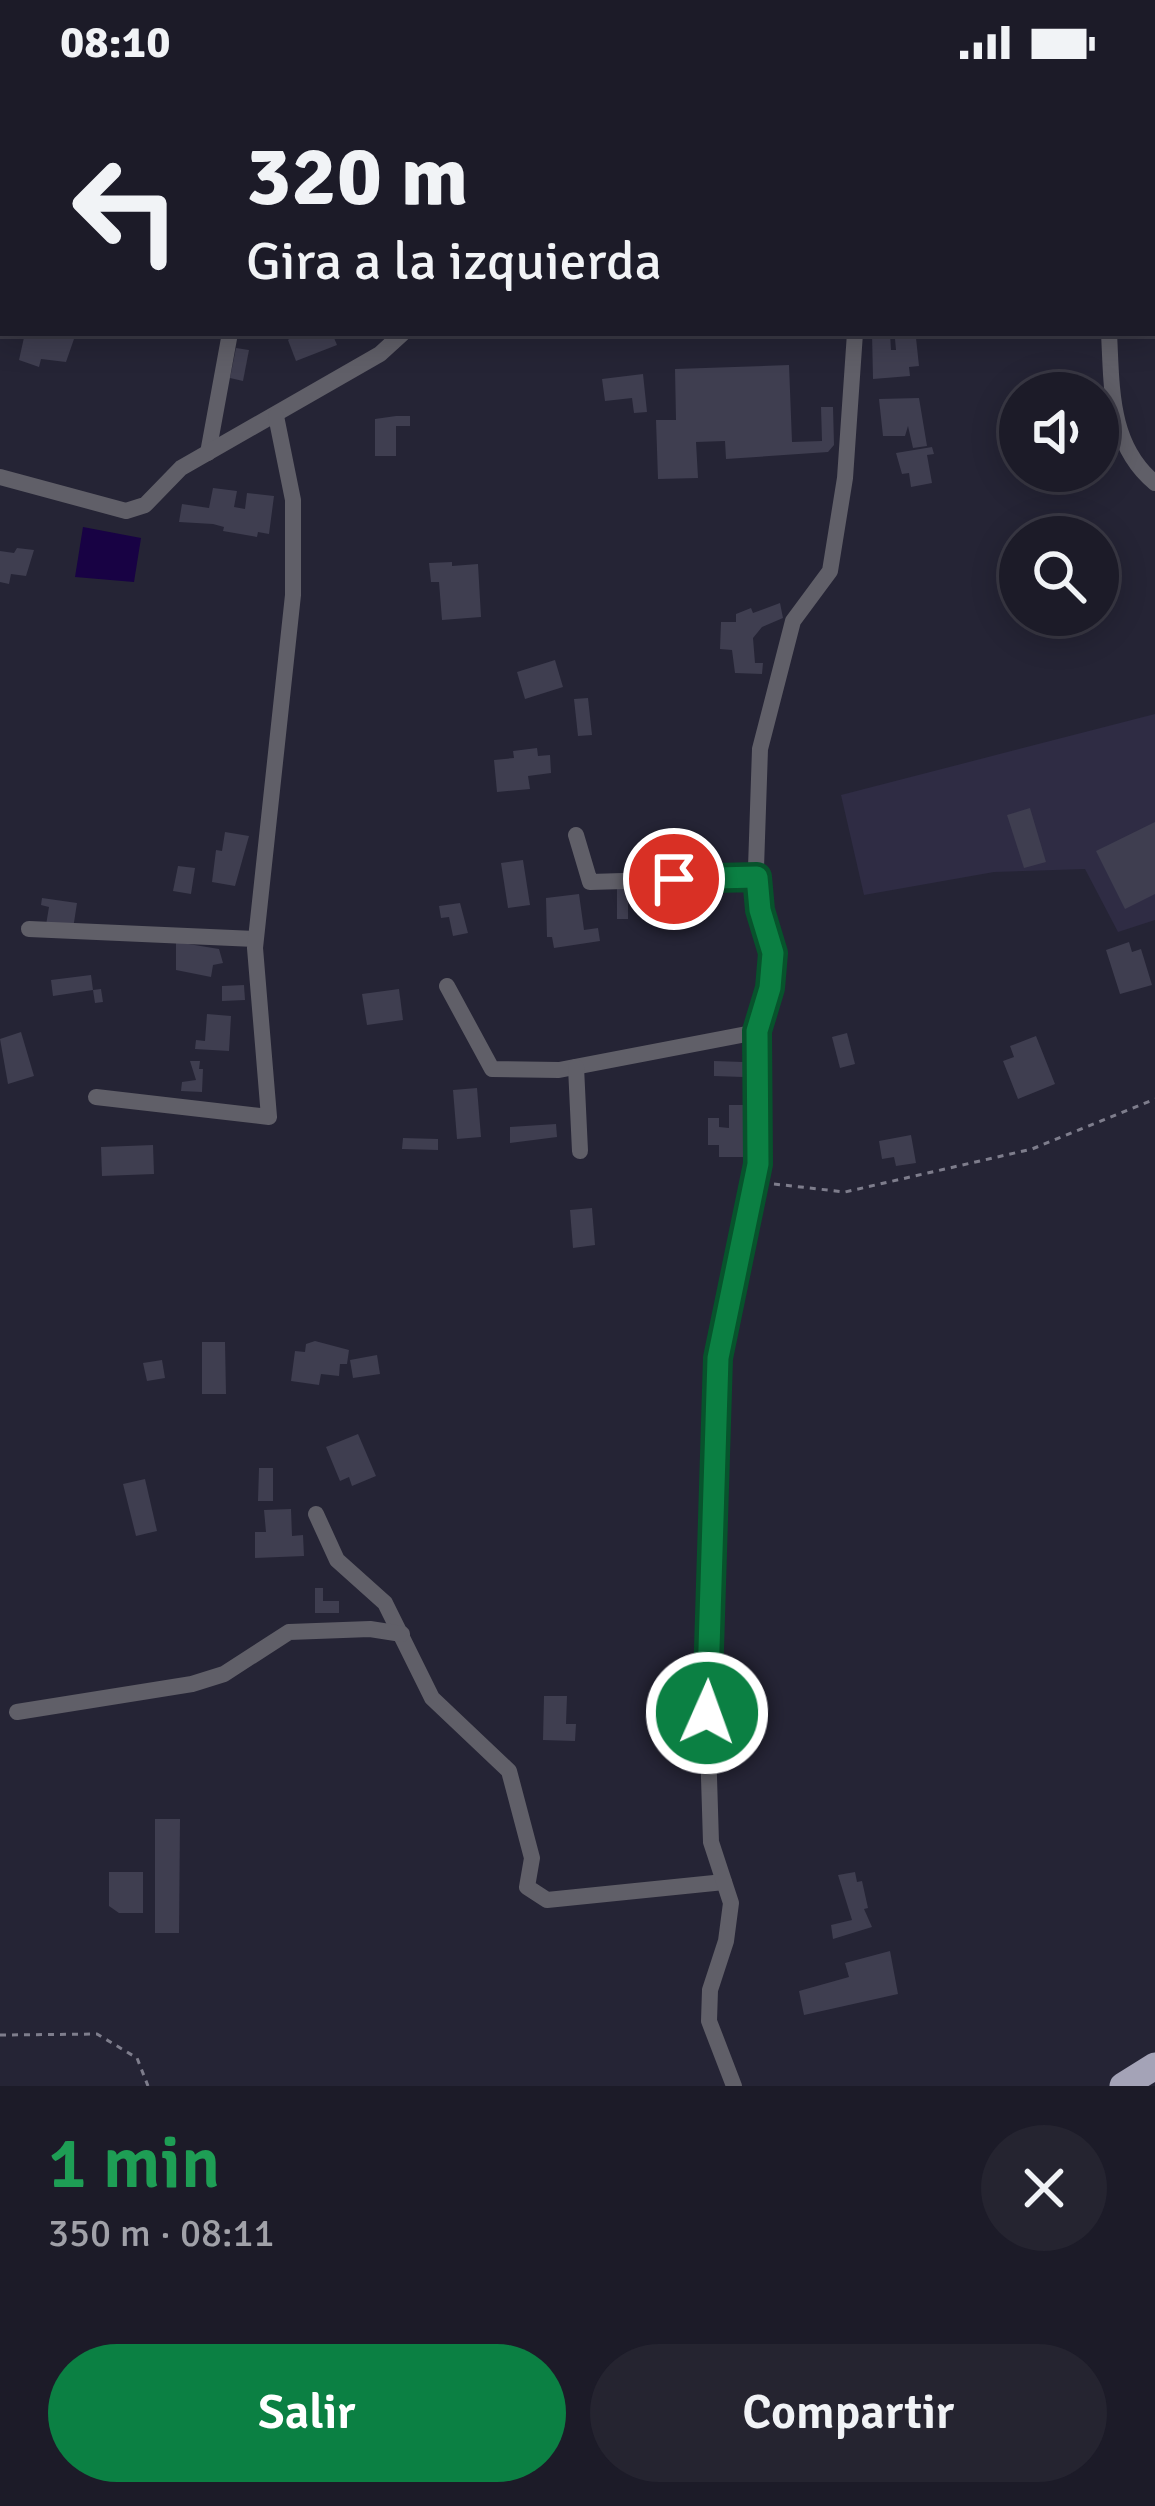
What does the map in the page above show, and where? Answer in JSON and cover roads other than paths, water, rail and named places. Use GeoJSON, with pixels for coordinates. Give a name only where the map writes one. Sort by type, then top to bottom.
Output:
{"type":"FeatureCollection","features":[{"type":"Feature","properties":{"kind":"highway"},"geometry":{"type":"LineString","coordinates":[[1123,2086],[1155,2066]]}},
{"type":"Feature","properties":{"kind":"street"},"geometry":{"type":"LineString","coordinates":[[208,454],[229,336]]}},
{"type":"Feature","properties":{"kind":"street"},"geometry":{"type":"LineString","coordinates":[[0,477],[126,511],[145,505],[181,468],[380,354],[400,336]]}},
{"type":"Feature","properties":{"kind":"street"},"geometry":{"type":"LineString","coordinates":[[734,2086],[709,2021],[710,1990],[727,1941],[731,1903],[711,1842],[707,1713],[718,1358],[754,1182],[757,1031],[770,988],[773,953],[760,910],[757,877],[760,748],[793,620],[830,572],[845,478],[855,336]]}},
{"type":"Feature","properties":{"kind":"street"},"geometry":{"type":"LineString","coordinates":[[1109,336],[1114,411],[1133,465],[1155,483]]}},
{"type":"Feature","properties":{"kind":"street"},"geometry":{"type":"LineString","coordinates":[[96,1097],[268,1117],[256,939],[293,595],[293,500],[276,416]]}},
{"type":"Feature","properties":{"kind":"street"},"geometry":{"type":"LineString","coordinates":[[576,835],[590,882],[757,877]]}},
{"type":"Feature","properties":{"kind":"street"},"geometry":{"type":"LineString","coordinates":[[29,929],[256,939]]}},
{"type":"Feature","properties":{"kind":"street"},"geometry":{"type":"LineString","coordinates":[[447,986],[492,1069],[576,1067],[757,1031]]}},
{"type":"Feature","properties":{"kind":"street"},"geometry":{"type":"LineString","coordinates":[[576,1067],[580,1151]]}},
{"type":"Feature","properties":{"kind":"street"},"geometry":{"type":"LineString","coordinates":[[316,1514],[337,1560],[385,1603],[432,1698],[509,1771],[532,1858],[527,1887],[547,1900],[724,1882]]}},
{"type":"Feature","properties":{"kind":"street"},"geometry":{"type":"LineString","coordinates":[[17,1712],[192,1684],[224,1674],[289,1632],[370,1629],[402,1634]]}}]}
